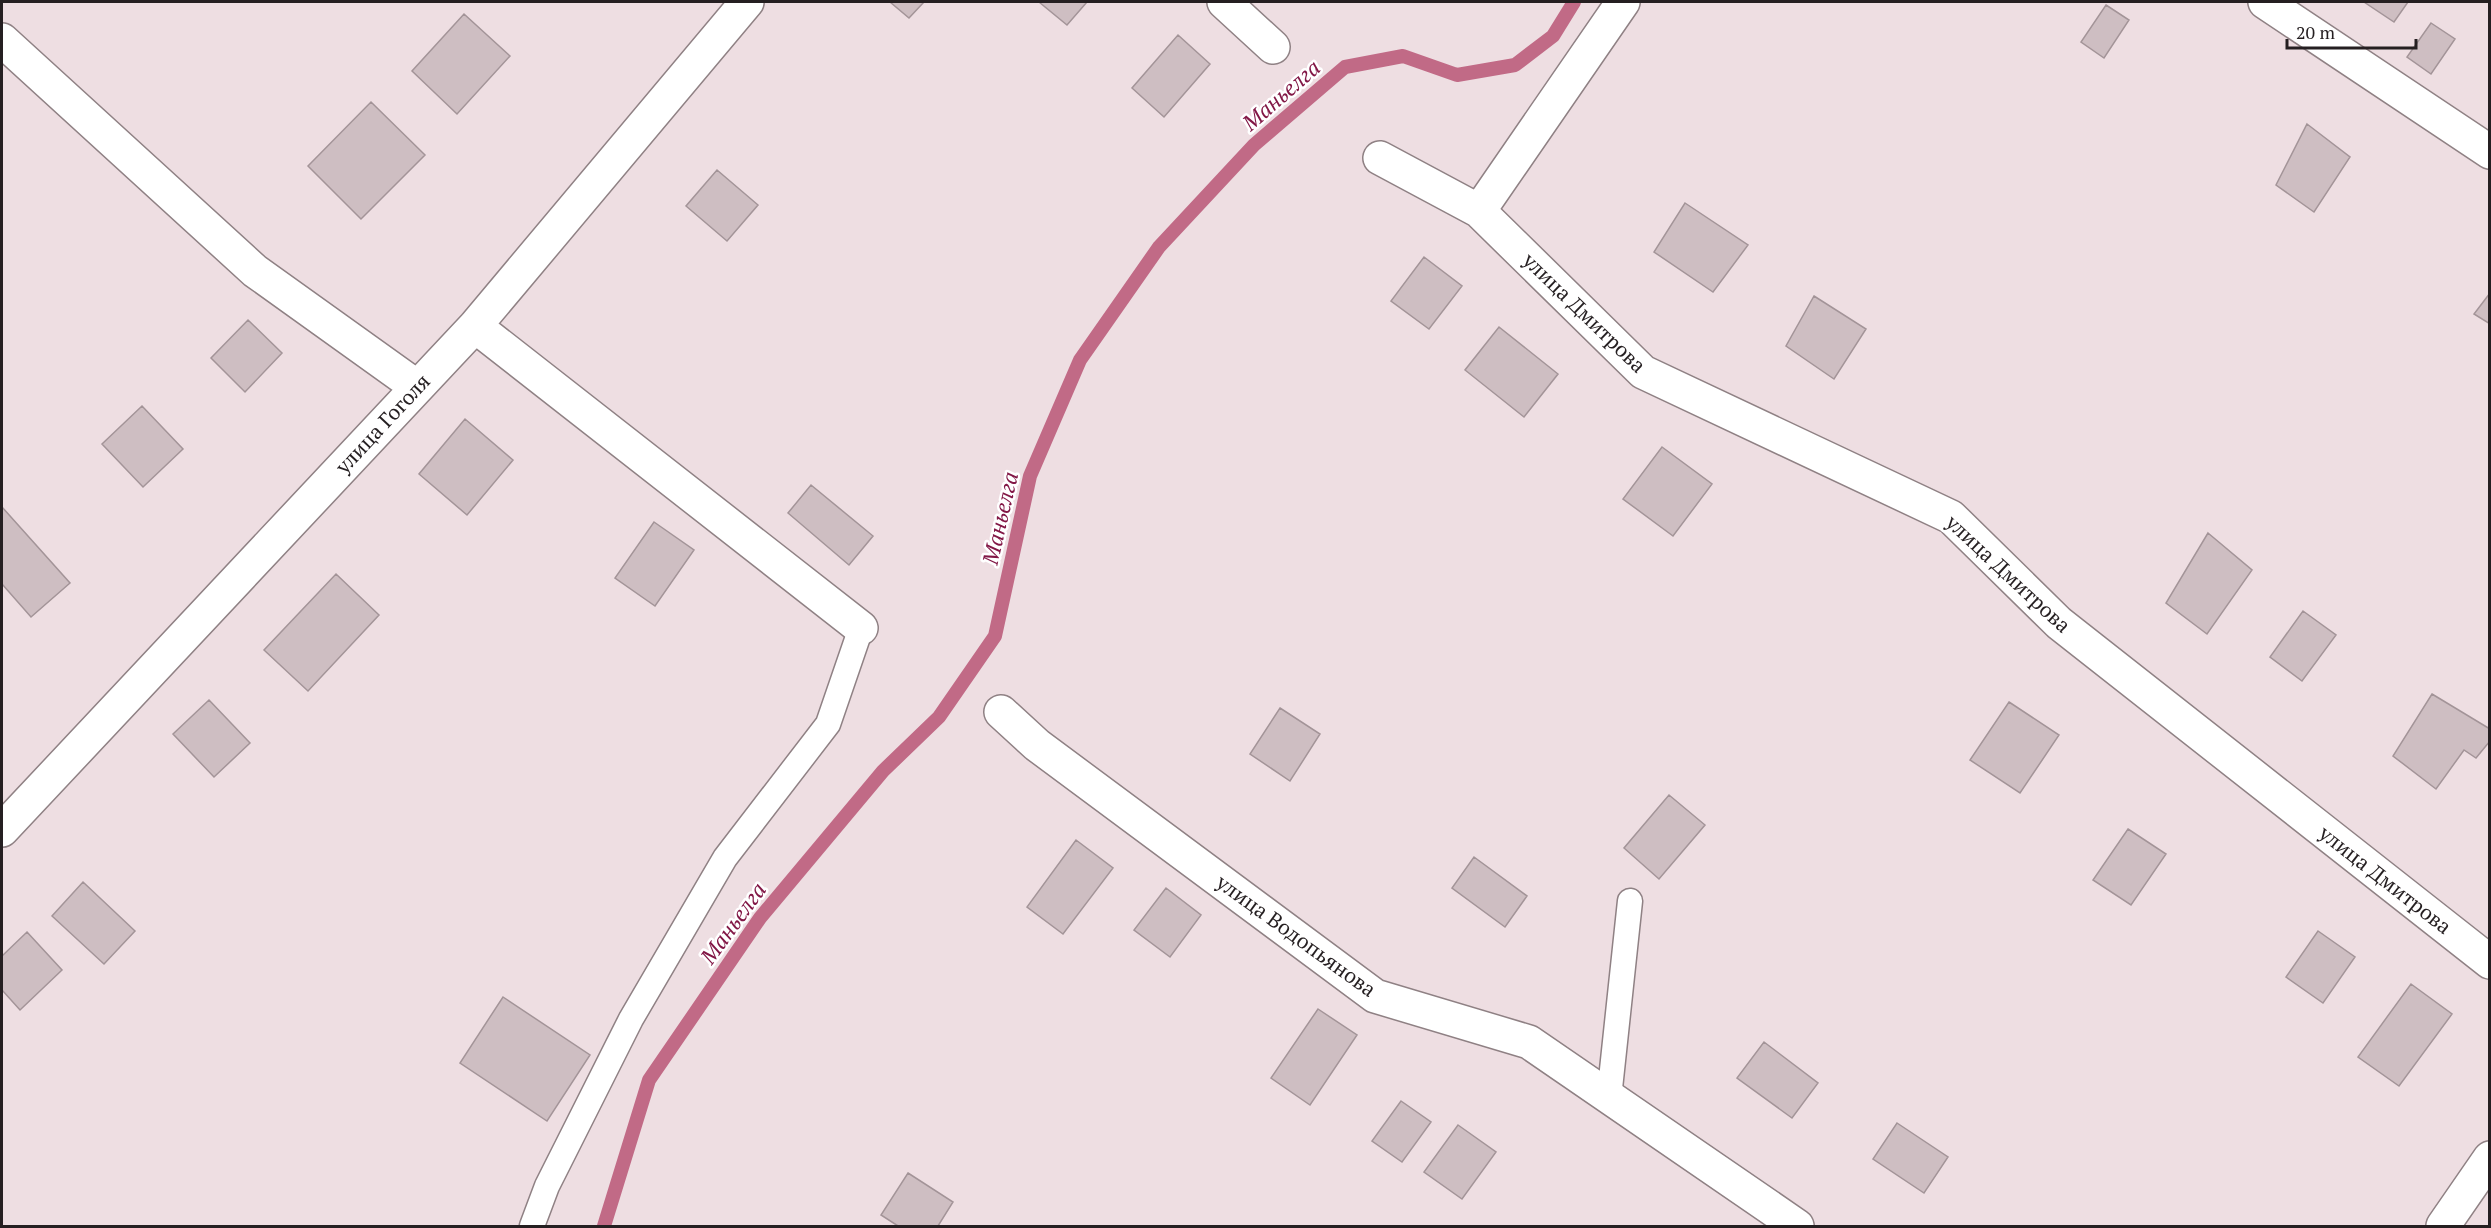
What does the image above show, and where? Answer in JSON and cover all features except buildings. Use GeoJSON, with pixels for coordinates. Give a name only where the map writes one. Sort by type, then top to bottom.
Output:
{"type":"FeatureCollection","features":[{"type":"Feature","properties":{"kind":"street","name":"улица Гоголя"},"geometry":{"type":"LineString","coordinates":[[2,830],[475,326],[747,2]]}},
{"type":"Feature","properties":{"kind":"street"},"geometry":{"type":"LineString","coordinates":[[1224,2],[1273,47]]}},
{"type":"Feature","properties":{"kind":"street"},"geometry":{"type":"LineString","coordinates":[[1479,211],[1623,2]]}},
{"type":"Feature","properties":{"kind":"street"},"geometry":{"type":"LineString","coordinates":[[2265,2],[2490,152]]}},
{"type":"Feature","properties":{"kind":"street"},"geometry":{"type":"LineString","coordinates":[[2,40],[255,271],[417,387]]}},
{"type":"Feature","properties":{"kind":"street","name":"улица Дмитрова"},"geometry":{"type":"LineString","coordinates":[[1380,158],[1479,211],[1643,372],[1951,517],[2060,623],[2490,962]]}},
{"type":"Feature","properties":{"kind":"street"},"geometry":{"type":"LineString","coordinates":[[475,326],[861,628]]}},
{"type":"Feature","properties":{"kind":"street","name":"улица Водопьянова"},"geometry":{"type":"LineString","coordinates":[[1001,712],[1037,745],[1375,996],[1529,1042],[1797,1227]]}},
{"type":"Feature","properties":{"kind":"street"},"geometry":{"type":"LineString","coordinates":[[2443,1227],[2490,1158]]}},
{"type":"Feature","properties":{"kind":"lane"},"geometry":{"type":"LineString","coordinates":[[532,1227],[547,1186],[631,1019],[725,858],[828,724],[861,628]]}},
{"type":"Feature","properties":{"kind":"lane"},"geometry":{"type":"LineString","coordinates":[[1609,1098],[1630,901]]}},
{"type":"Feature","properties":{"kind":"waterway","name":"Маньелга"},"geometry":{"type":"LineString","coordinates":[[604,1226],[649,1080],[760,918],[883,771],[939,717],[995,636],[1030,476],[1080,360],[1159,247],[1254,145],[1345,67],[1403,56],[1457,75],[1515,65],[1553,36],[1574,2]]}}]}
